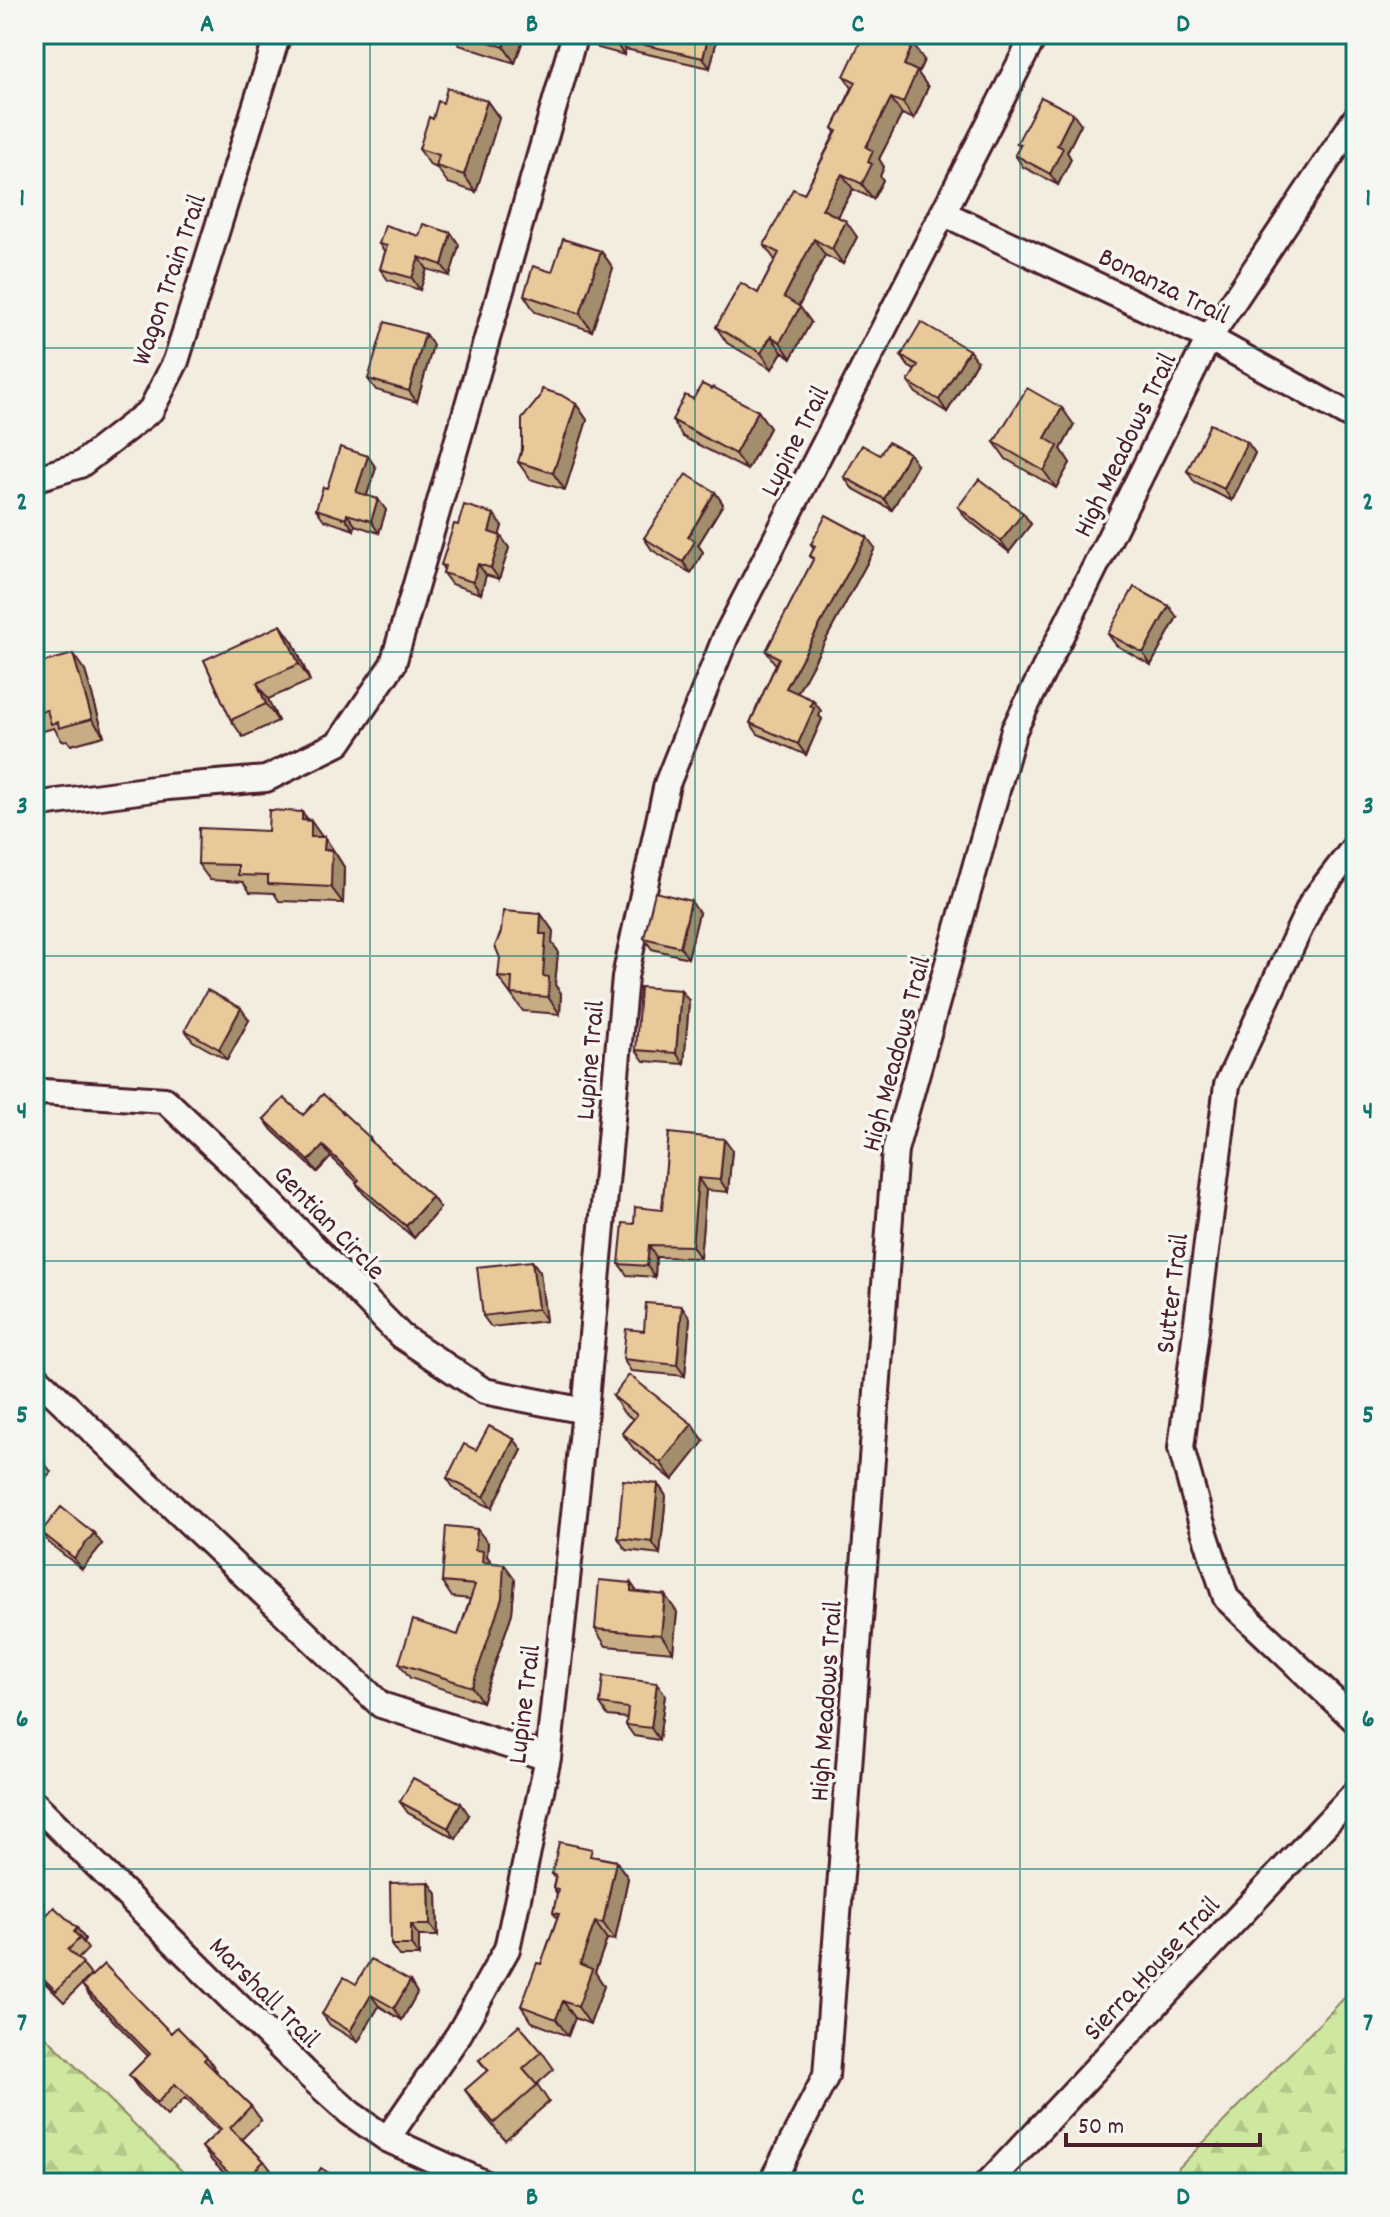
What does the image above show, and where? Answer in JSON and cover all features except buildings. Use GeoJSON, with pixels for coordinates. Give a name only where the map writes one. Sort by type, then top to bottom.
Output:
{"type":"FeatureCollection","features":[{"type":"Feature","properties":{"kind":"street","name":"Wagon Train Trail"},"geometry":{"type":"LineString","coordinates":[[34,479],[80,465],[151,410],[176,361],[278,34]]}},
{"type":"Feature","properties":{"kind":"street"},"geometry":{"type":"LineString","coordinates":[[34,805],[168,787],[266,779],[339,743],[393,664],[575,34]]}},
{"type":"Feature","properties":{"kind":"street","name":"Lupine Trail"},"geometry":{"type":"LineString","coordinates":[[387,2139],[459,2034],[507,1949],[548,1758],[585,1411],[625,977],[667,784],[726,636],[1035,34]]}},
{"type":"Feature","properties":{"kind":"street","name":"High Meadows Trail"},"geometry":{"type":"LineString","coordinates":[[771,2183],[826,2076],[895,1150],[1014,730],[1209,338],[1356,118]]}},
{"type":"Feature","properties":{"kind":"street","name":"Bonanza Trail"},"geometry":{"type":"LineString","coordinates":[[943,213],[1209,338],[1356,419]]}},
{"type":"Feature","properties":{"kind":"street","name":"Sutter Trail"},"geometry":{"type":"LineString","coordinates":[[1356,845],[1312,902],[1227,1085],[1181,1448],[1226,1598],[1356,1721]]}},
{"type":"Feature","properties":{"kind":"street","name":"Gentian Circle"},"geometry":{"type":"LineString","coordinates":[[34,1096],[43,1092],[165,1100],[240,1171],[401,1336],[484,1391],[585,1411]]}},
{"type":"Feature","properties":{"kind":"street"},"geometry":{"type":"LineString","coordinates":[[34,1375],[381,1705],[548,1758]]}},
{"type":"Feature","properties":{"kind":"street","name":"Sierra House Trail"},"geometry":{"type":"LineString","coordinates":[[988,2183],[1356,1792]]}},
{"type":"Feature","properties":{"kind":"street","name":"Marshall Trail"},"geometry":{"type":"LineString","coordinates":[[34,1803],[350,2113],[387,2139],[484,2183]]}},
{"type":"Feature","properties":{"kind":"green space"},"geometry":{"type":"Polygon","coordinates":[[[1356,1986],[1356,2183],[1164,2183],[1356,1986]]]}},
{"type":"Feature","properties":{"kind":"green space"},"geometry":{"type":"Polygon","coordinates":[[[34,2025],[194,2183],[34,2183],[34,2025]]]}}]}
